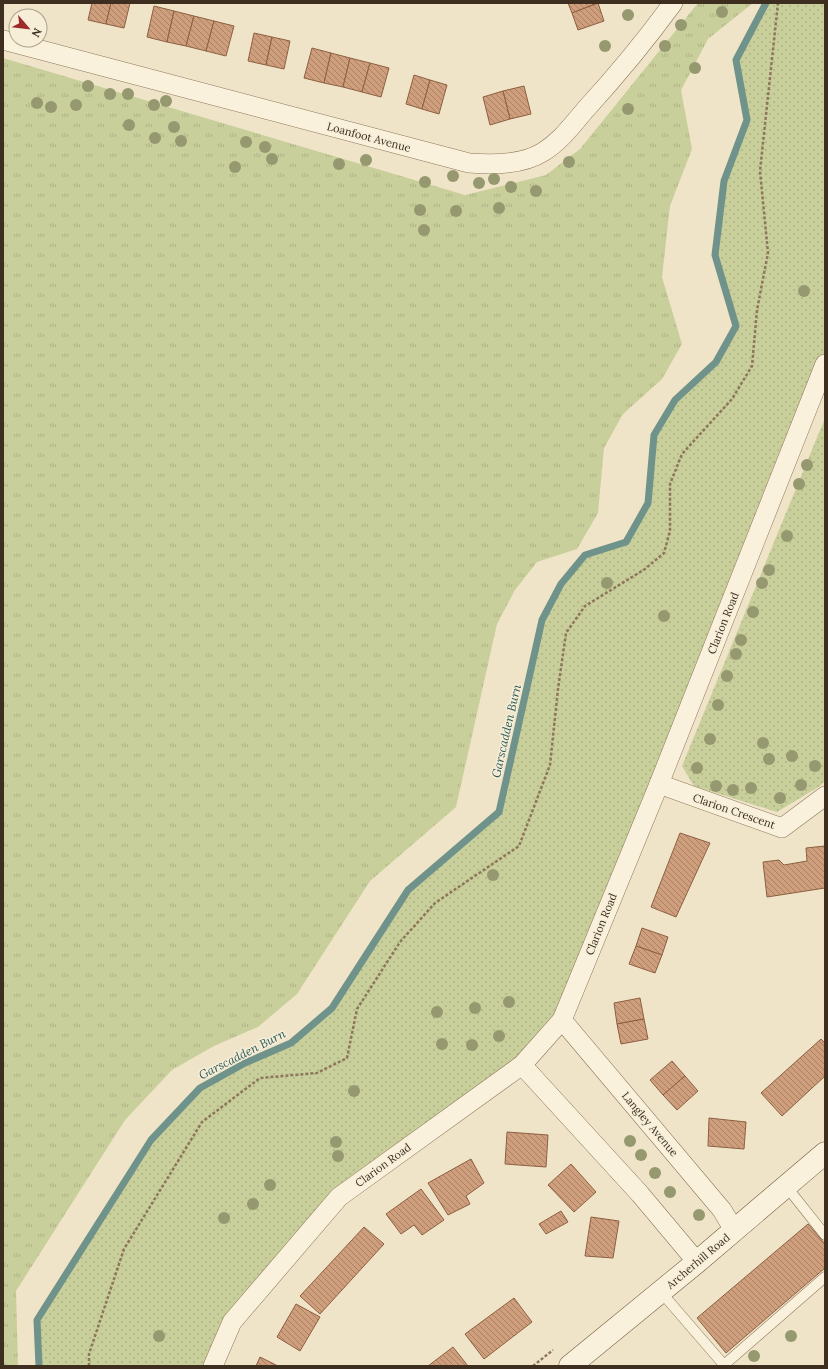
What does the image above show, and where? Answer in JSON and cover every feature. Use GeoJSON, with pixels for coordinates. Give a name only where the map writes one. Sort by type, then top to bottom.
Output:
{"type":"FeatureCollection","features":[{"type":"Feature","properties":{"kind":"street","name":"Loanfoot Avenue"},"geometry":{"type":"LineString","coordinates":[[3,40],[469,163],[491,164],[522,161],[543,152],[559,140],[632,57],[673,3]]}},
{"type":"Feature","properties":{"kind":"street","name":"Clarion Road"},"geometry":{"type":"LineString","coordinates":[[213,1366],[232,1322],[339,1197],[522,1065],[562,1020],[659,784],[825,365]]}},
{"type":"Feature","properties":{"kind":"street","name":"Clarion Crescent"},"geometry":{"type":"LineString","coordinates":[[659,784],[782,828],[825,796]]}},
{"type":"Feature","properties":{"kind":"street","name":"Langley Avenue"},"geometry":{"type":"LineString","coordinates":[[562,1020],[722,1210],[734,1230]]}},
{"type":"Feature","properties":{"kind":"street"},"geometry":{"type":"LineString","coordinates":[[522,1065],[640,1194],[697,1262]]}},
{"type":"Feature","properties":{"kind":"street","name":"Archerhill Road"},"geometry":{"type":"LineString","coordinates":[[570,1366],[697,1262],[825,1153]]}},
{"type":"Feature","properties":{"kind":"lane"},"geometry":{"type":"LineString","coordinates":[[786,1186],[825,1235]]}},
{"type":"Feature","properties":{"kind":"lane"},"geometry":{"type":"LineString","coordinates":[[661,1292],[724,1365],[825,1277]]}},
{"type":"Feature","properties":{"kind":"path"},"geometry":{"type":"LineString","coordinates":[[89,1366],[89,1354],[124,1249],[202,1122],[260,1078],[317,1073],[347,1058],[357,1009],[400,942],[435,903],[519,846],[550,765],[558,689],[566,633],[585,606],[645,569],[664,553],[670,531],[670,484],[682,454],[732,399],[752,366],[757,310],[768,253],[760,171],[778,3]]}},
{"type":"Feature","properties":{"kind":"green space"},"geometry":{"type":"Polygon","coordinates":[[[698,3],[753,3],[708,39],[681,90],[692,149],[670,206],[662,277],[682,344],[662,379],[623,414],[604,448],[598,513],[577,549],[537,562],[515,590],[497,624],[456,807],[370,881],[297,994],[258,1027],[214,1046],[172,1070],[125,1120],[16,1291],[18,1366],[3,1366],[3,58],[465,195],[546,175],[580,149],[698,3]]]}},
{"type":"Feature","properties":{"kind":"green space"},"geometry":{"type":"Polygon","coordinates":[[[766,3],[825,3],[825,364],[562,1020],[522,1065],[339,1197],[232,1322],[213,1366],[39,1366],[37,1320],[151,1140],[200,1088],[245,1063],[291,1043],[332,1008],[408,890],[499,812],[542,620],[561,584],[585,555],[626,541],[648,503],[654,435],[675,400],[716,362],[736,326],[715,255],[724,181],[747,120],[736,60],[766,3]]]}},
{"type":"Feature","properties":{"kind":"green space"},"geometry":{"type":"Polygon","coordinates":[[[825,418],[825,781],[820,786],[777,812],[694,786],[682,766],[825,418]]]}},
{"type":"Feature","properties":{"kind":"building"},"geometry":{"type":"Polygon","coordinates":[[[92,3],[111,3],[106,24],[88,20],[92,3]]]}},
{"type":"Feature","properties":{"kind":"building"},"geometry":{"type":"Polygon","coordinates":[[[111,3],[130,3],[124,28],[106,24],[111,3]]]}},
{"type":"Feature","properties":{"kind":"building"},"geometry":{"type":"Polygon","coordinates":[[[568,3],[598,3],[572,13],[568,3]]]}},
{"type":"Feature","properties":{"kind":"building"},"geometry":{"type":"Polygon","coordinates":[[[598,3],[604,21],[578,30],[572,13],[598,3]]]}},
{"type":"Feature","properties":{"kind":"building"},"geometry":{"type":"Polygon","coordinates":[[[154,6],[174,11],[167,42],[147,37],[154,6]]]}},
{"type":"Feature","properties":{"kind":"building"},"geometry":{"type":"Polygon","coordinates":[[[174,11],[194,16],[186,46],[167,42],[174,11]]]}},
{"type":"Feature","properties":{"kind":"building"},"geometry":{"type":"Polygon","coordinates":[[[194,16],[214,21],[206,51],[186,46],[194,16]]]}},
{"type":"Feature","properties":{"kind":"building"},"geometry":{"type":"Polygon","coordinates":[[[214,21],[234,26],[226,56],[206,51],[214,21]]]}},
{"type":"Feature","properties":{"kind":"building"},"geometry":{"type":"Polygon","coordinates":[[[254,33],[272,37],[266,65],[248,61],[254,33]]]}},
{"type":"Feature","properties":{"kind":"building"},"geometry":{"type":"Polygon","coordinates":[[[272,37],[290,41],[284,69],[266,65],[272,37]]]}},
{"type":"Feature","properties":{"kind":"building"},"geometry":{"type":"Polygon","coordinates":[[[312,48],[331,53],[324,83],[304,78],[312,48]]]}},
{"type":"Feature","properties":{"kind":"building"},"geometry":{"type":"Polygon","coordinates":[[[331,53],[350,58],[343,87],[324,83],[331,53]]]}},
{"type":"Feature","properties":{"kind":"building"},"geometry":{"type":"Polygon","coordinates":[[[350,58],[370,63],[362,92],[343,87],[350,58]]]}},
{"type":"Feature","properties":{"kind":"building"},"geometry":{"type":"Polygon","coordinates":[[[370,63],[389,68],[381,97],[362,92],[370,63]]]}},
{"type":"Feature","properties":{"kind":"building"},"geometry":{"type":"Polygon","coordinates":[[[414,75],[430,80],[422,109],[406,104],[414,75]]]}},
{"type":"Feature","properties":{"kind":"building"},"geometry":{"type":"Polygon","coordinates":[[[430,80],[447,85],[439,114],[422,109],[430,80]]]}},
{"type":"Feature","properties":{"kind":"building"},"geometry":{"type":"Polygon","coordinates":[[[524,86],[531,114],[510,119],[503,91],[524,86]]]}},
{"type":"Feature","properties":{"kind":"building"},"geometry":{"type":"Polygon","coordinates":[[[503,91],[510,119],[490,125],[483,97],[503,91]]]}},
{"type":"Feature","properties":{"kind":"building"},"geometry":{"type":"Polygon","coordinates":[[[680,833],[710,843],[676,917],[651,907],[680,833]]]}},
{"type":"Feature","properties":{"kind":"building"},"geometry":{"type":"Polygon","coordinates":[[[825,846],[825,888],[767,897],[763,862],[779,860],[784,865],[807,861],[806,848],[825,846]]]}},
{"type":"Feature","properties":{"kind":"building"},"geometry":{"type":"Polygon","coordinates":[[[642,928],[668,937],[662,955],[636,946],[642,928]]]}},
{"type":"Feature","properties":{"kind":"building"},"geometry":{"type":"Polygon","coordinates":[[[636,946],[662,955],[655,973],[629,964],[636,946]]]}},
{"type":"Feature","properties":{"kind":"building"},"geometry":{"type":"Polygon","coordinates":[[[640,998],[644,1019],[617,1024],[614,1003],[640,998]]]}},
{"type":"Feature","properties":{"kind":"building"},"geometry":{"type":"Polygon","coordinates":[[[644,1019],[648,1039],[621,1044],[617,1024],[644,1019]]]}},
{"type":"Feature","properties":{"kind":"building"},"geometry":{"type":"Polygon","coordinates":[[[821,1039],[825,1043],[825,1076],[782,1116],[761,1093],[821,1039]]]}},
{"type":"Feature","properties":{"kind":"building"},"geometry":{"type":"Polygon","coordinates":[[[672,1061],[685,1076],[663,1095],[650,1080],[672,1061]]]}},
{"type":"Feature","properties":{"kind":"building"},"geometry":{"type":"Polygon","coordinates":[[[685,1076],[698,1091],[677,1110],[663,1095],[685,1076]]]}},
{"type":"Feature","properties":{"kind":"building"},"geometry":{"type":"Polygon","coordinates":[[[709,1118],[746,1122],[744,1149],[708,1146],[709,1118]]]}},
{"type":"Feature","properties":{"kind":"building"},"geometry":{"type":"Polygon","coordinates":[[[507,1132],[548,1135],[546,1167],[505,1164],[507,1132]]]}},
{"type":"Feature","properties":{"kind":"building"},"geometry":{"type":"Polygon","coordinates":[[[471,1159],[484,1183],[466,1196],[470,1204],[448,1215],[428,1183],[471,1159]]]}},
{"type":"Feature","properties":{"kind":"building"},"geometry":{"type":"Polygon","coordinates":[[[571,1164],[596,1192],[574,1212],[548,1185],[571,1164]]]}},
{"type":"Feature","properties":{"kind":"building"},"geometry":{"type":"Polygon","coordinates":[[[421,1189],[444,1220],[422,1235],[414,1225],[401,1234],[386,1214],[421,1189]]]}},
{"type":"Feature","properties":{"kind":"building"},"geometry":{"type":"Polygon","coordinates":[[[561,1211],[568,1222],[546,1234],[539,1224],[561,1211]]]}},
{"type":"Feature","properties":{"kind":"building"},"geometry":{"type":"Polygon","coordinates":[[[591,1217],[619,1221],[613,1258],[585,1256],[591,1217]]]}},
{"type":"Feature","properties":{"kind":"building"},"geometry":{"type":"Polygon","coordinates":[[[808,1224],[825,1244],[825,1268],[726,1353],[697,1318],[808,1224]]]}},
{"type":"Feature","properties":{"kind":"building"},"geometry":{"type":"Polygon","coordinates":[[[364,1227],[384,1244],[320,1314],[300,1296],[364,1227]]]}},
{"type":"Feature","properties":{"kind":"building"},"geometry":{"type":"Polygon","coordinates":[[[514,1298],[532,1322],[484,1359],[465,1334],[514,1298]]]}},
{"type":"Feature","properties":{"kind":"building"},"geometry":{"type":"Polygon","coordinates":[[[296,1304],[320,1317],[300,1351],[277,1337],[296,1304]]]}},
{"type":"Feature","properties":{"kind":"building"},"geometry":{"type":"Polygon","coordinates":[[[453,1347],[468,1366],[428,1366],[453,1347]]]}},
{"type":"Feature","properties":{"kind":"building"},"geometry":{"type":"Polygon","coordinates":[[[260,1357],[278,1366],[256,1366],[260,1357]]]}},
{"type":"Feature","properties":{"kind":"waterway","name":"Garscadden Burn"},"geometry":{"type":"LineString","coordinates":[[39,1366],[37,1320],[151,1140],[200,1088],[245,1063],[291,1043],[332,1008],[408,890],[499,812],[542,620],[561,584],[585,555],[626,542],[648,503],[654,435],[675,400],[716,362],[736,326],[715,255],[724,181],[747,120],[736,60],[766,3]]}}]}
